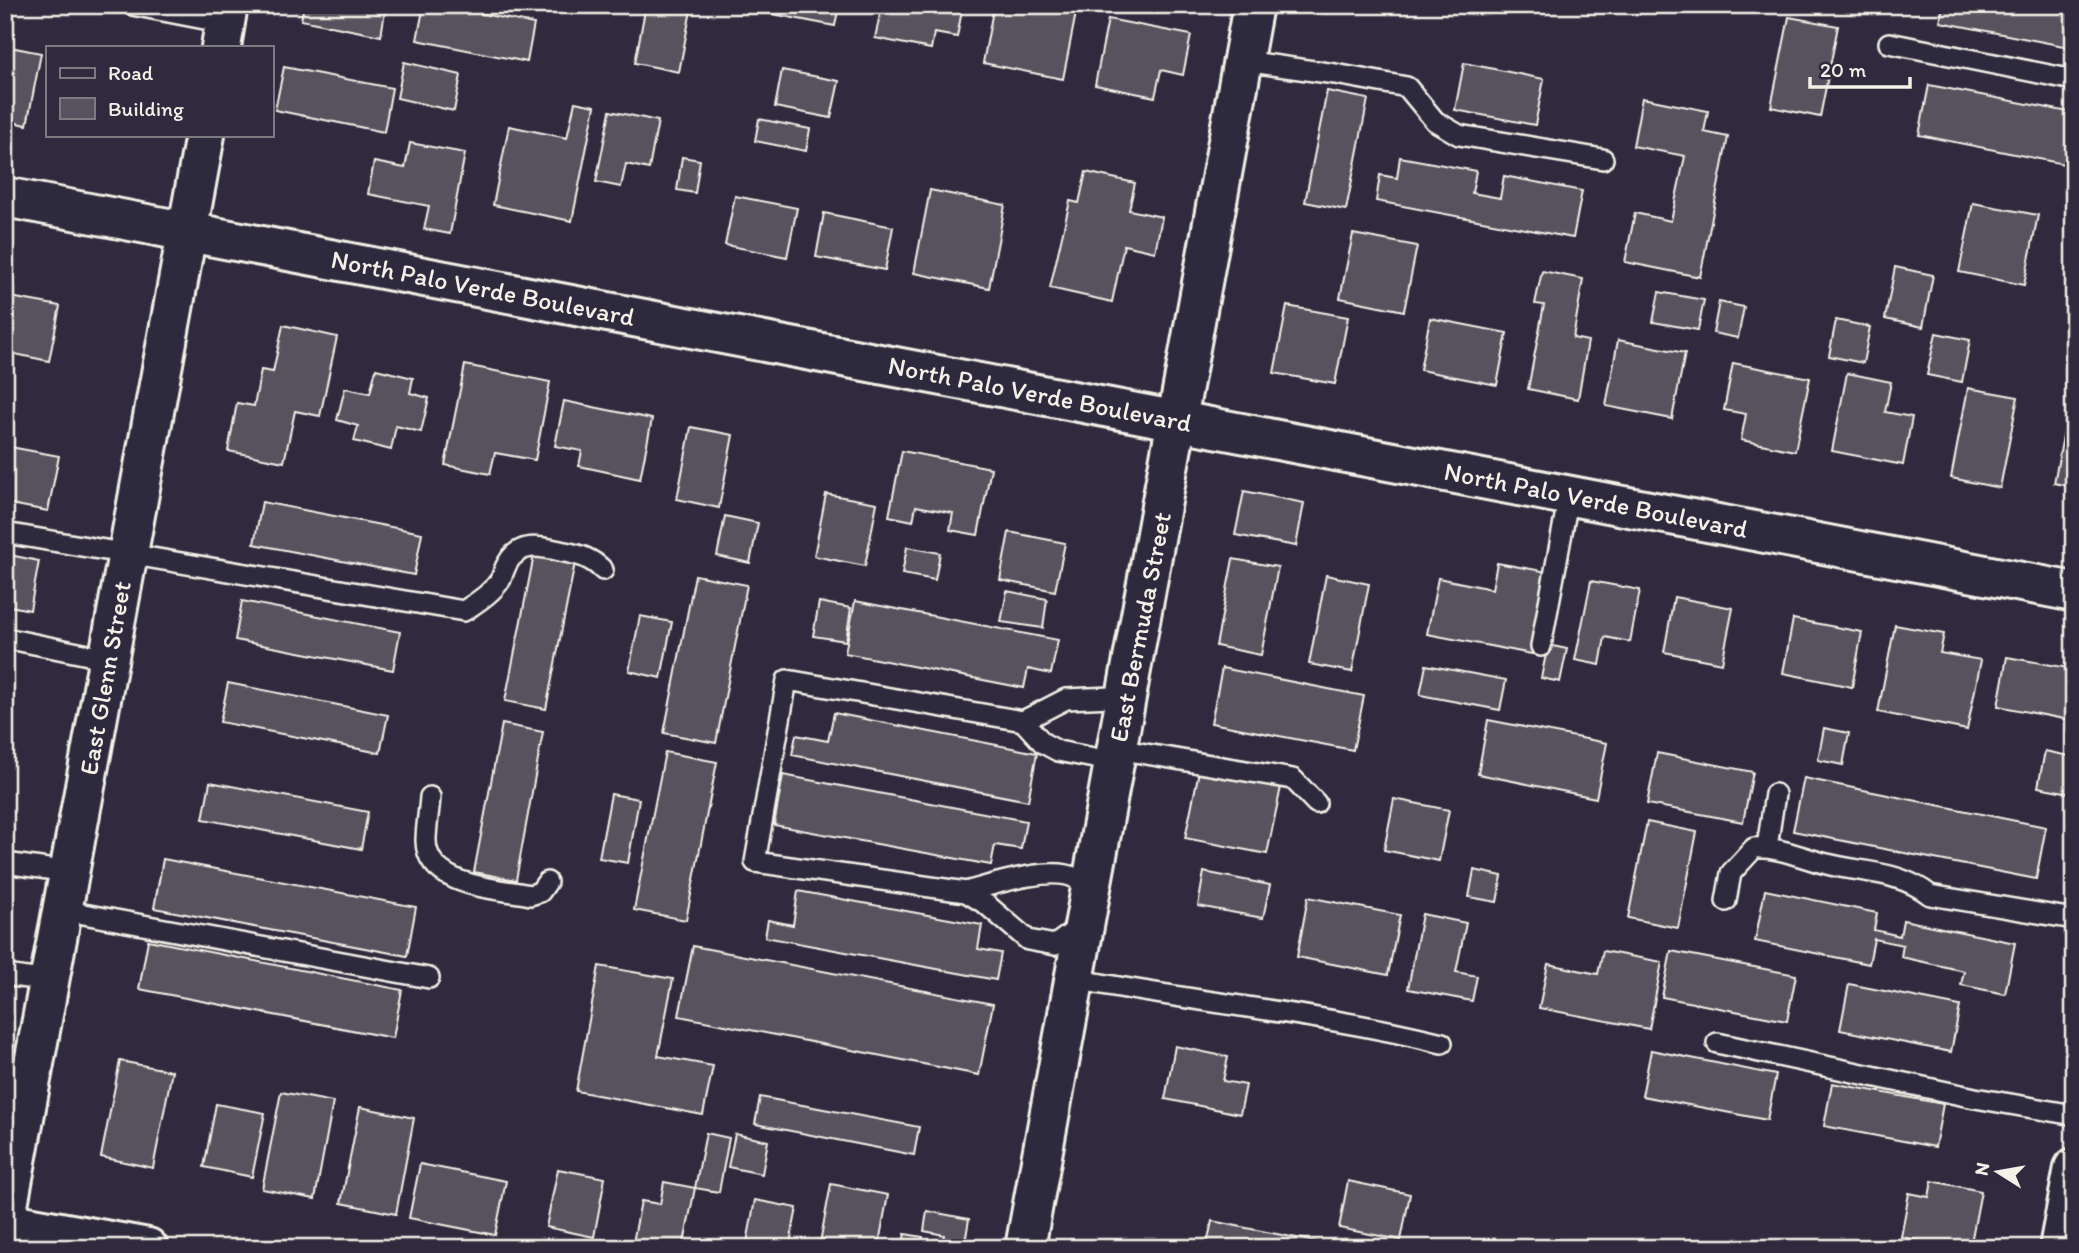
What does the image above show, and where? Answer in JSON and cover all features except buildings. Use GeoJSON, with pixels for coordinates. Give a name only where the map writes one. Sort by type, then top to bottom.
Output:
{"type":"FeatureCollection","features":[{"type":"Feature","properties":{"kind":"street","name":"East Bermuda Street"},"geometry":{"type":"LineString","coordinates":[[1025,1248],[1179,421],[1253,5]]}},
{"type":"Feature","properties":{"kind":"street","name":"East Glenn Street"},"geometry":{"type":"LineString","coordinates":[[5,1221],[205,136]]}},
{"type":"Feature","properties":{"kind":"street","name":"North Palo Verde Boulevard"},"geometry":{"type":"LineString","coordinates":[[5,197],[2074,592]]}},
{"type":"Feature","properties":{"kind":"street"},"geometry":{"type":"LineString","coordinates":[[2059,1248],[2074,1168]]}},
{"type":"Feature","properties":{"kind":"street"},"geometry":{"type":"LineString","coordinates":[[5,1221],[148,1248]]}},
{"type":"Feature","properties":{"kind":"lane"},"geometry":{"type":"LineString","coordinates":[[132,5],[225,25]]}},
{"type":"Feature","properties":{"kind":"lane"},"geometry":{"type":"LineString","coordinates":[[1889,43],[2074,80]]}},
{"type":"Feature","properties":{"kind":"lane"},"geometry":{"type":"LineString","coordinates":[[1244,61],[1407,87],[1435,121],[1459,135],[1603,159]]}},
{"type":"Feature","properties":{"kind":"lane"},"geometry":{"type":"LineString","coordinates":[[1541,646],[1569,495]]}},
{"type":"Feature","properties":{"kind":"lane"},"geometry":{"type":"LineString","coordinates":[[5,533],[464,611],[486,596],[500,580],[517,551],[528,546],[580,555],[593,560],[603,570]]}},
{"type":"Feature","properties":{"kind":"lane"},"geometry":{"type":"LineString","coordinates":[[5,638],[108,659]]}},
{"type":"Feature","properties":{"kind":"lane"},"geometry":{"type":"LineString","coordinates":[[966,892],[988,905],[1028,940],[1055,945],[1087,909],[1075,878],[1049,874],[1029,876],[966,892],[755,862],[787,680],[1023,721],[1066,699],[1112,697],[1126,704]]}},
{"type":"Feature","properties":{"kind":"lane"},"geometry":{"type":"LineString","coordinates":[[1023,721],[1043,743],[1058,751],[1099,759],[1116,752],[1293,779],[1316,803]]}},
{"type":"Feature","properties":{"kind":"lane"},"geometry":{"type":"LineString","coordinates":[[1767,847],[1776,794]]}},
{"type":"Feature","properties":{"kind":"lane"},"geometry":{"type":"LineString","coordinates":[[430,797],[426,843],[430,861],[445,875],[463,882],[530,895],[540,892],[547,882]]}},
{"type":"Feature","properties":{"kind":"lane"},"geometry":{"type":"LineString","coordinates":[[1727,901],[1731,873],[1754,848],[1767,847],[1829,865],[1882,873],[1919,886],[1930,895],[2074,919]]}},
{"type":"Feature","properties":{"kind":"lane"},"geometry":{"type":"LineString","coordinates":[[5,863],[69,872]]}},
{"type":"Feature","properties":{"kind":"lane"},"geometry":{"type":"LineString","coordinates":[[62,911],[429,978]]}},
{"type":"Feature","properties":{"kind":"lane"},"geometry":{"type":"LineString","coordinates":[[5,975],[49,981]]}},
{"type":"Feature","properties":{"kind":"lane"},"geometry":{"type":"LineString","coordinates":[[1074,979],[1151,994],[1380,1028],[1442,1043]]}},
{"type":"Feature","properties":{"kind":"lane"},"geometry":{"type":"LineString","coordinates":[[1717,1043],[1975,1098],[2074,1115]]}}]}
